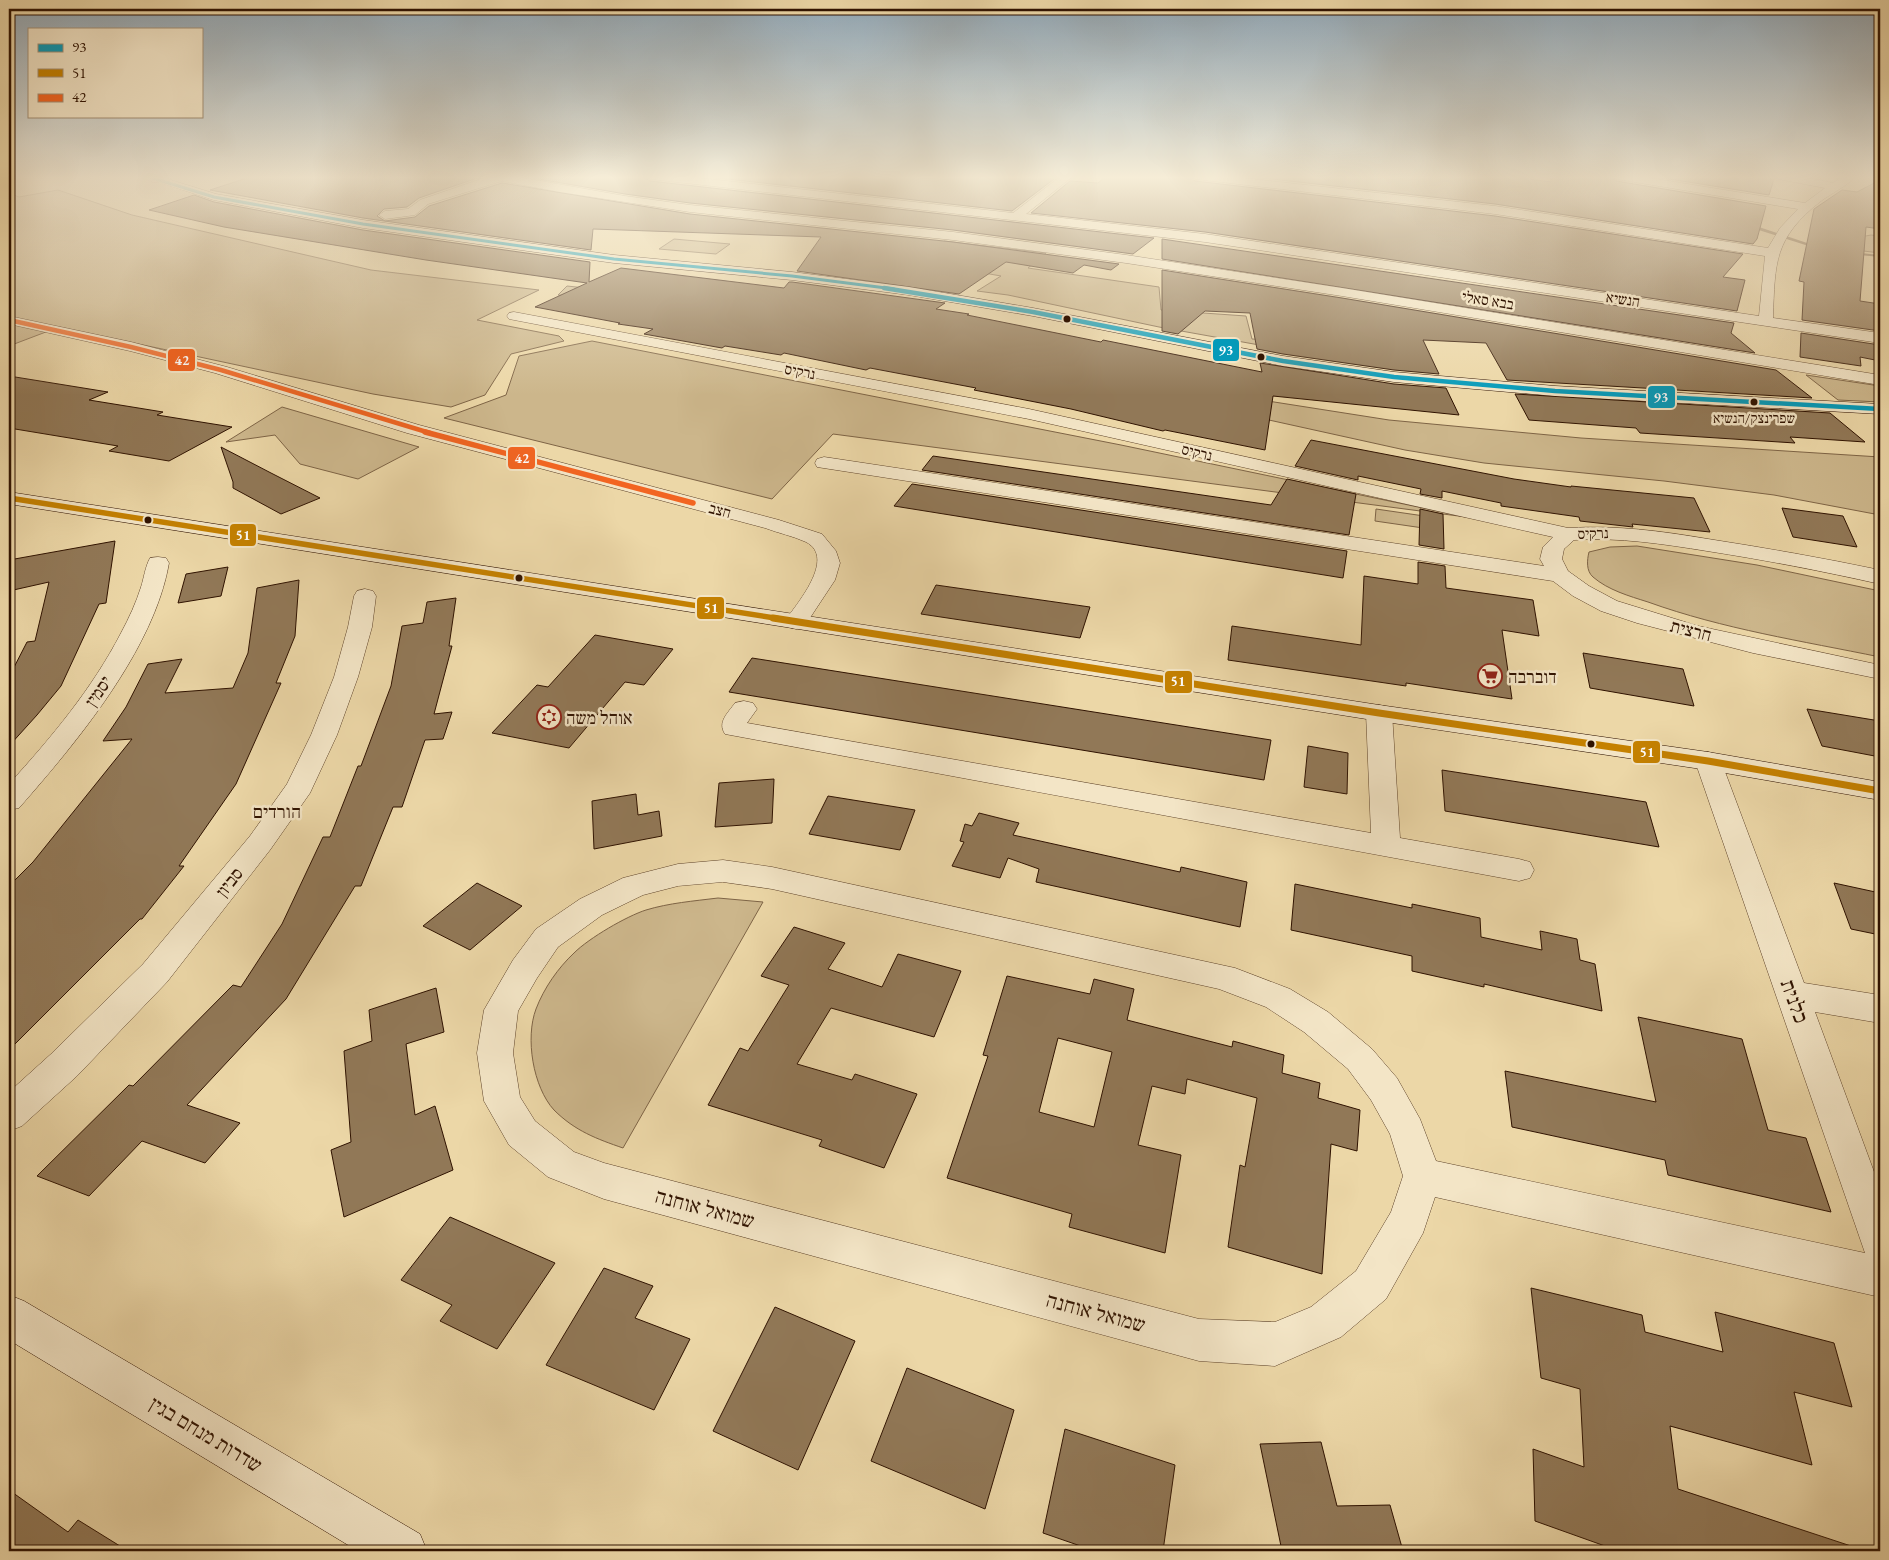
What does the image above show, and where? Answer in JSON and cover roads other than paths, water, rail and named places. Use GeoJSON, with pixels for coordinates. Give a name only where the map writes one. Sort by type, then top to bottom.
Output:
{"type":"FeatureCollection","features":[{"type":"Feature","properties":{"kind":"street"},"geometry":{"type":"LineString","coordinates":[[539,249],[614,259],[801,277],[900,290],[1033,312],[1283,361],[1394,377],[1555,391],[1880,409]]}},
{"type":"Feature","properties":{"kind":"street","name":"בבא סאלי"},"geometry":{"type":"LineString","coordinates":[[1050,249],[1134,260],[1880,380]]}},
{"type":"Feature","properties":{"kind":"street","name":"הנשיא"},"geometry":{"type":"LineString","coordinates":[[1276,249],[1880,338]]}},
{"type":"Feature","properties":{"kind":"street"},"geometry":{"type":"LineString","coordinates":[[1745,249],[1772,253]]}},
{"type":"Feature","properties":{"kind":"street"},"geometry":{"type":"LineString","coordinates":[[1766,320],[1767,289],[1774,249]]}},
{"type":"Feature","properties":{"kind":"street","name":"נרקיס"},"geometry":{"type":"LineString","coordinates":[[514,316],[1029,414],[1568,534],[1601,531],[1650,536],[1802,561],[1880,577]]}},
{"type":"Feature","properties":{"kind":"street","name":"חצב"},"geometry":{"type":"LineString","coordinates":[[9,320],[131,347],[222,370],[413,429],[772,524],[815,538],[825,551],[829,563],[824,580],[796,622]]}},
{"type":"Feature","properties":{"kind":"street"},"geometry":{"type":"LineString","coordinates":[[824,463],[1559,576]]}},
{"type":"Feature","properties":{"kind":"street"},"geometry":{"type":"LineString","coordinates":[[9,498],[796,622],[1708,761],[1880,791]]}},
{"type":"Feature","properties":{"kind":"street"},"geometry":{"type":"LineString","coordinates":[[1559,576],[1551,559],[1554,546],[1568,534]]}},
{"type":"Feature","properties":{"kind":"street","name":"יסמין"},"geometry":{"type":"LineString","coordinates":[[9,801],[78,720],[112,671],[139,620],[155,583],[158,563]]}},
{"type":"Feature","properties":{"kind":"street","name":"חרצית"},"geometry":{"type":"LineString","coordinates":[[1559,576],[1581,591],[1609,606],[1645,618],[1753,646],[1880,672]]}},
{"type":"Feature","properties":{"kind":"street","name":"סביון"},"geometry":{"type":"LineString","coordinates":[[9,1115],[64,1065],[155,973],[260,844],[300,787],[324,735],[346,677],[360,626],[365,596]]}},
{"type":"Feature","properties":{"kind":"street"},"geometry":{"type":"LineString","coordinates":[[744,709],[734,723],[734,728],[1519,870]]}},
{"type":"Feature","properties":{"kind":"street"},"geometry":{"type":"LineString","coordinates":[[1379,712],[1386,846]]}},
{"type":"Feature","properties":{"kind":"street","name":"כלנית"},"geometry":{"type":"LineString","coordinates":[[1708,761],[1880,1242]]}},
{"type":"Feature","properties":{"kind":"street","name":"שמואל אוחנה"},"geometry":{"type":"LineString","coordinates":[[700,872],[748,874],[1223,976],[1278,998],[1316,1022],[1360,1059],[1384,1090],[1407,1131],[1422,1176],[1410,1220],[1371,1285],[1326,1322],[1275,1344],[1199,1340],[604,1181],[561,1165],[522,1133],[502,1101],[494,1053],[502,1010],[525,969],[547,938],[592,907],[634,886],[678,875],[700,872]]}},
{"type":"Feature","properties":{"kind":"street"},"geometry":{"type":"LineString","coordinates":[[1792,995],[1880,1009]]}},
{"type":"Feature","properties":{"kind":"street"},"geometry":{"type":"LineString","coordinates":[[1422,1176],[1880,1277]]}},
{"type":"Feature","properties":{"kind":"street","name":"שדרות מנחם בגין"},"geometry":{"type":"LineString","coordinates":[[9,1316],[403,1551]]}},
{"type":"Feature","properties":{"kind":"waterway"},"geometry":{"type":"LineString","coordinates":[[1851,253],[1880,256]]}},
{"type":"Feature","properties":{"kind":"place","name":"שפרינצק/הנשיא"},"geometry":{"type":"Point","coordinates":[1754,402]}},
{"type":"Feature","properties":{"kind":"place","name":"דוברבה"},"geometry":{"type":"Point","coordinates":[1490,676]}},
{"type":"Feature","properties":{"kind":"place","name":"אוהל משה"},"geometry":{"type":"Point","coordinates":[549,717]}},
{"type":"Feature","properties":{"kind":"district","name":"הורדים"},"geometry":{"type":"Point","coordinates":[277,811]}}]}
